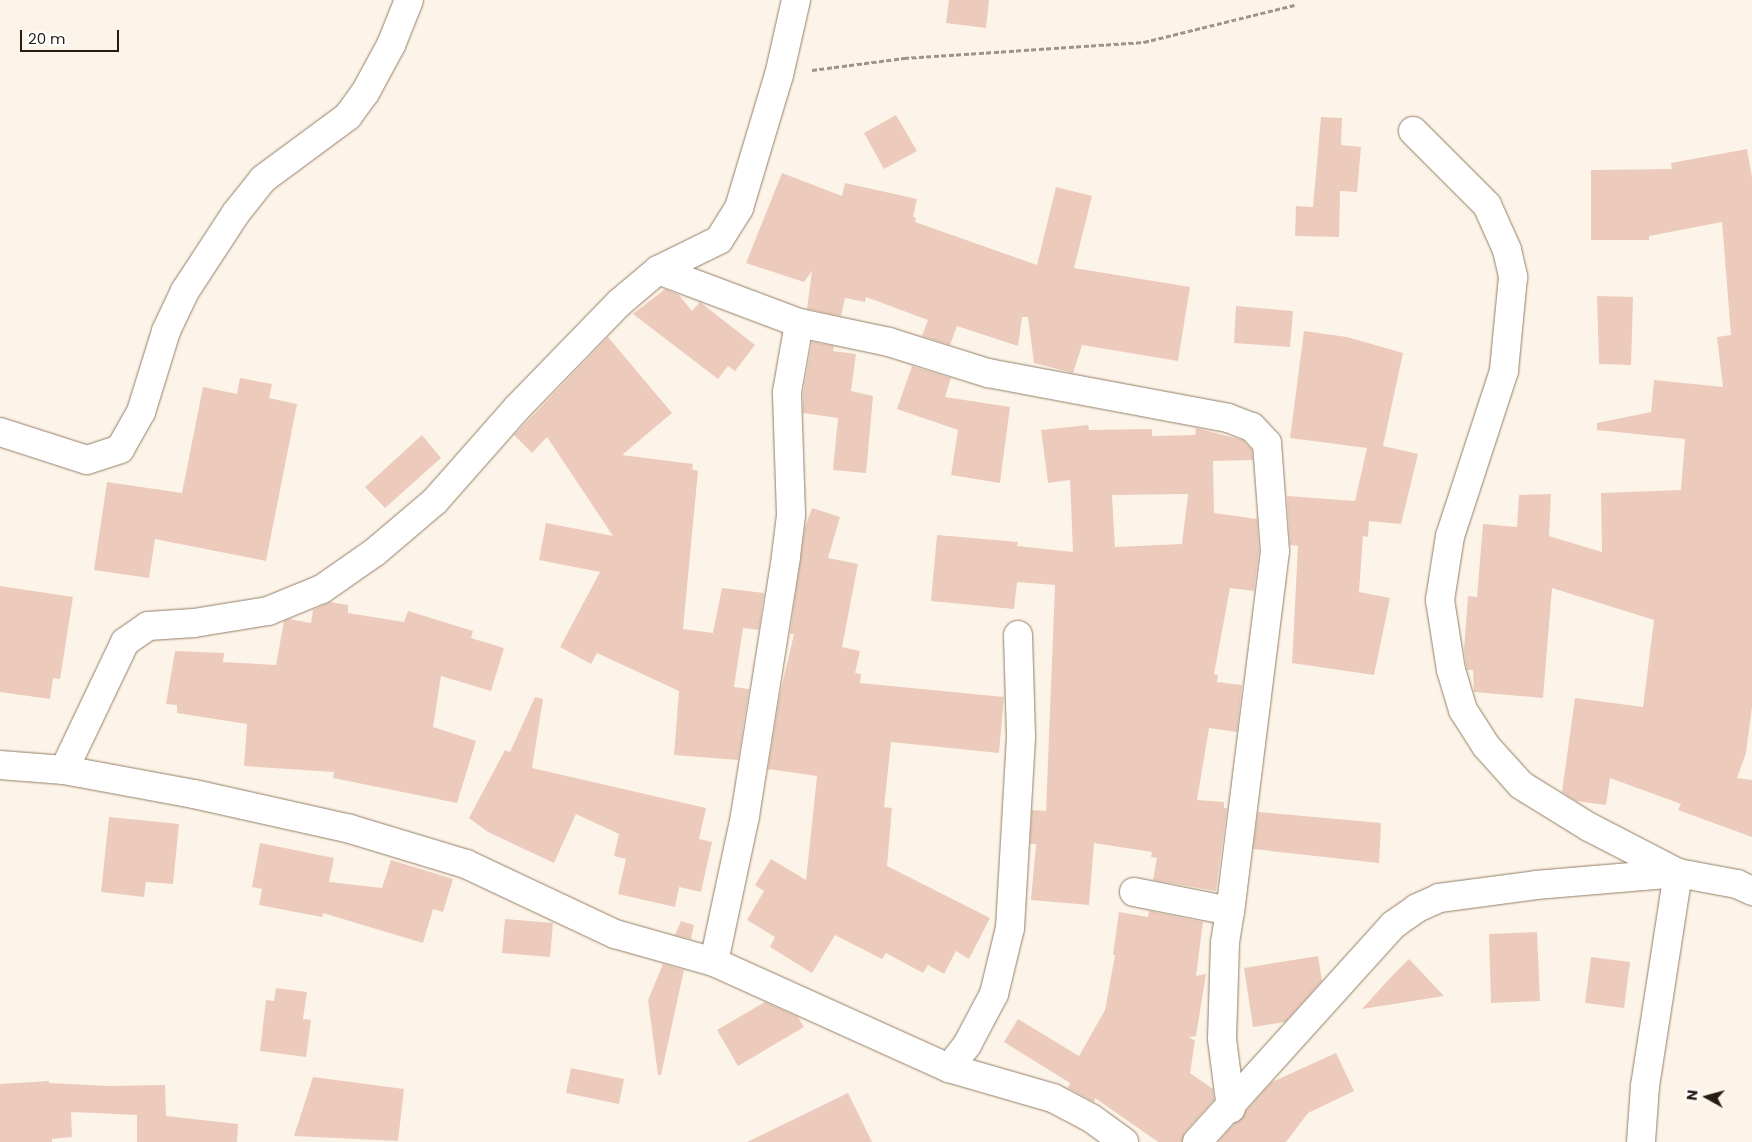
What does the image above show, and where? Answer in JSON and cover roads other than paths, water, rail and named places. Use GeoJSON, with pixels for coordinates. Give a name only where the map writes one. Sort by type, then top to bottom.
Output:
{"type":"FeatureCollection","features":[{"type":"Feature","properties":{"kind":"street"},"geometry":{"type":"LineString","coordinates":[[0,432],[87,460],[120,449],[141,412],[166,331],[185,291],[236,213],[263,178],[348,116],[365,93],[391,45],[409,0]]}},
{"type":"Feature","properties":{"kind":"street"},"geometry":{"type":"LineString","coordinates":[[64,770],[125,642],[148,626],[194,623],[268,611],[322,588],[375,552],[435,501],[517,408],[619,303],[658,270],[719,240],[739,208],[779,75],[796,0]]}},
{"type":"Feature","properties":{"kind":"street"},"geometry":{"type":"LineString","coordinates":[[1413,130],[1487,205],[1507,250],[1513,277],[1504,371],[1450,536],[1440,600],[1451,670],[1463,710],[1486,746],[1522,784],[1589,827],[1678,873]]}},
{"type":"Feature","properties":{"kind":"street"},"geometry":{"type":"LineString","coordinates":[[658,270],[799,324],[889,342],[988,373],[1228,418],[1252,427],[1267,444],[1275,551],[1225,943],[1222,1039],[1231,1108]]}},
{"type":"Feature","properties":{"kind":"street"},"geometry":{"type":"LineString","coordinates":[[714,962],[745,816],[786,556],[791,515],[787,392],[799,324]]}},
{"type":"Feature","properties":{"kind":"street"},"geometry":{"type":"LineString","coordinates":[[949,1068],[967,1045],[994,994],[1010,928],[1022,736],[1018,635]]}},
{"type":"Feature","properties":{"kind":"street"},"geometry":{"type":"LineString","coordinates":[[0,765],[64,770],[281,813],[466,864],[615,934],[714,962],[949,1068],[1053,1098],[1091,1118],[1124,1142]]}},
{"type":"Feature","properties":{"kind":"street"},"geometry":{"type":"LineString","coordinates":[[1641,1142],[1645,1086],[1678,873]]}},
{"type":"Feature","properties":{"kind":"street"},"geometry":{"type":"LineString","coordinates":[[1197,1142],[1231,1108],[1394,925],[1417,908],[1439,898],[1536,885],[1678,873],[1737,884],[1752,891]]}},
{"type":"Feature","properties":{"kind":"street"},"geometry":{"type":"LineString","coordinates":[[1134,892],[1230,911]]}}]}
